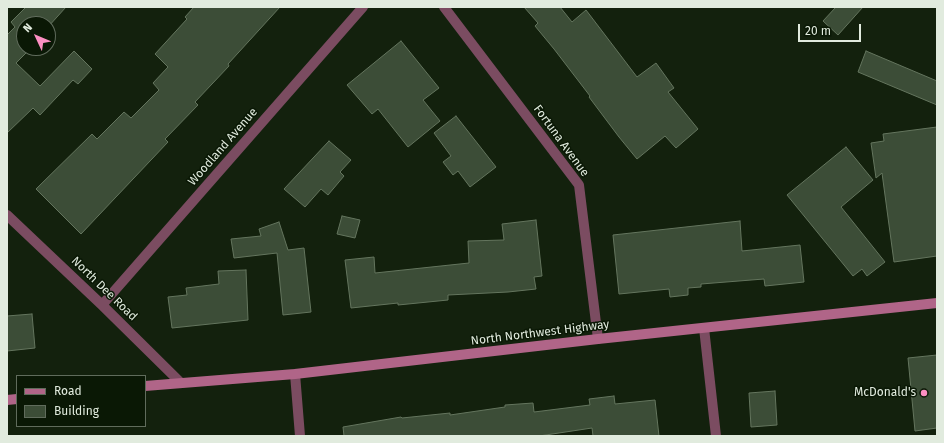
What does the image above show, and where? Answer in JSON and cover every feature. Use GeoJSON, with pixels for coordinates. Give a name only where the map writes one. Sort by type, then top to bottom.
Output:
{"type":"FeatureCollection","features":[{"type":"Feature","properties":{"kind":"main road","name":"North Northwest Highway"},"geometry":{"type":"LineString","coordinates":[[146,386],[295,374],[598,339],[937,303]]}},
{"type":"Feature","properties":{"kind":"street","name":"Woodland Avenue"},"geometry":{"type":"LineString","coordinates":[[102,305],[363,7]]}},
{"type":"Feature","properties":{"kind":"street","name":"Fortuna Avenue"},"geometry":{"type":"LineString","coordinates":[[444,7],[579,185],[598,339]]}},
{"type":"Feature","properties":{"kind":"street","name":"North Dee Road"},"geometry":{"type":"LineString","coordinates":[[7,214],[181,383]]}},
{"type":"Feature","properties":{"kind":"street"},"geometry":{"type":"LineString","coordinates":[[704,328],[716,436]]}},
{"type":"Feature","properties":{"kind":"street"},"geometry":{"type":"LineString","coordinates":[[295,374],[300,436]]}},
{"type":"Feature","properties":{"kind":"building"},"geometry":{"type":"Polygon","coordinates":[[[26,7],[66,7],[56,18],[56,16],[17,16],[26,7]]]}},
{"type":"Feature","properties":{"kind":"building"},"geometry":{"type":"Polygon","coordinates":[[[194,7],[280,7],[228,64],[229,66],[195,102],[198,105],[165,139],[168,142],[81,234],[36,189],[92,134],[97,139],[124,112],[131,118],[159,90],[153,83],[168,67],[155,54],[187,19],[185,17],[194,7]]]}},
{"type":"Feature","properties":{"kind":"building"},"geometry":{"type":"Polygon","coordinates":[[[524,7],[560,7],[572,22],[586,10],[637,77],[656,63],[674,88],[668,92],[698,129],[676,148],[665,136],[637,159],[535,26],[538,23],[524,7]]]}},
{"type":"Feature","properties":{"kind":"building"},"geometry":{"type":"Polygon","coordinates":[[[836,7],[863,7],[838,35],[823,21],[836,7]]]}},
{"type":"Feature","properties":{"kind":"building"},"geometry":{"type":"Polygon","coordinates":[[[16,17],[16,56],[23,56],[16,63],[40,86],[74,51],[92,69],[78,84],[73,80],[40,115],[33,108],[7,133],[7,35],[15,27],[11,22],[16,17]]]}},
{"type":"Feature","properties":{"kind":"building"},"geometry":{"type":"Polygon","coordinates":[[[401,41],[439,88],[423,100],[440,121],[408,147],[378,109],[372,114],[347,85],[401,41]]]}},
{"type":"Feature","properties":{"kind":"building"},"geometry":{"type":"Polygon","coordinates":[[[866,51],[937,81],[937,105],[858,72],[866,51]]]}},
{"type":"Feature","properties":{"kind":"building"},"geometry":{"type":"Polygon","coordinates":[[[456,116],[496,167],[470,187],[458,171],[453,175],[443,162],[451,156],[434,133],[456,116]]]}},
{"type":"Feature","properties":{"kind":"building"},"geometry":{"type":"Polygon","coordinates":[[[937,127],[937,256],[894,262],[882,173],[876,178],[871,143],[884,141],[883,134],[937,127]]]}},
{"type":"Feature","properties":{"kind":"building"},"geometry":{"type":"Polygon","coordinates":[[[329,141],[351,160],[340,172],[344,176],[328,195],[321,189],[305,207],[284,189],[329,141]]]}},
{"type":"Feature","properties":{"kind":"building"},"geometry":{"type":"Polygon","coordinates":[[[846,147],[873,180],[841,207],[885,262],[867,276],[862,269],[853,276],[787,195],[846,147]]]}},
{"type":"Feature","properties":{"kind":"building"},"geometry":{"type":"Polygon","coordinates":[[[342,216],[360,220],[355,238],[337,234],[342,216]]]}},
{"type":"Feature","properties":{"kind":"building"},"geometry":{"type":"Polygon","coordinates":[[[536,220],[542,276],[534,277],[536,289],[448,295],[448,300],[351,308],[345,260],[374,257],[375,273],[469,263],[468,241],[504,240],[502,224],[536,220]]]}},
{"type":"Feature","properties":{"kind":"building"},"geometry":{"type":"Polygon","coordinates":[[[740,221],[742,251],[800,245],[804,282],[765,286],[764,279],[701,284],[701,287],[688,288],[688,295],[670,297],[669,289],[619,294],[613,235],[740,221]]]}},
{"type":"Feature","properties":{"kind":"building"},"geometry":{"type":"Polygon","coordinates":[[[279,222],[288,250],[304,248],[311,312],[283,315],[277,253],[234,258],[231,239],[261,236],[259,229],[279,222]]]}},
{"type":"Feature","properties":{"kind":"building"},"geometry":{"type":"Polygon","coordinates":[[[246,270],[248,320],[172,328],[168,297],[187,295],[186,288],[219,284],[218,271],[246,270]]]}},
{"type":"Feature","properties":{"kind":"building"},"geometry":{"type":"Polygon","coordinates":[[[32,314],[35,348],[7,351],[7,316],[32,314]]]}},
{"type":"Feature","properties":{"kind":"building","name":"McDonald's"},"geometry":{"type":"Polygon","coordinates":[[[937,355],[937,428],[915,431],[908,358],[937,355]]]}},
{"type":"Feature","properties":{"kind":"building"},"geometry":{"type":"Polygon","coordinates":[[[775,391],[777,425],[751,427],[749,393],[775,391]]]}},
{"type":"Feature","properties":{"kind":"building"},"geometry":{"type":"Polygon","coordinates":[[[614,396],[615,404],[655,400],[659,436],[593,436],[592,428],[539,436],[344,436],[343,427],[401,417],[450,413],[450,415],[505,407],[505,405],[533,403],[534,412],[590,405],[589,399],[614,396]]]}},
{"type":"Feature","properties":{"kind":"place","name":"McDonald's"},"geometry":{"type":"Point","coordinates":[924,393]}}]}
